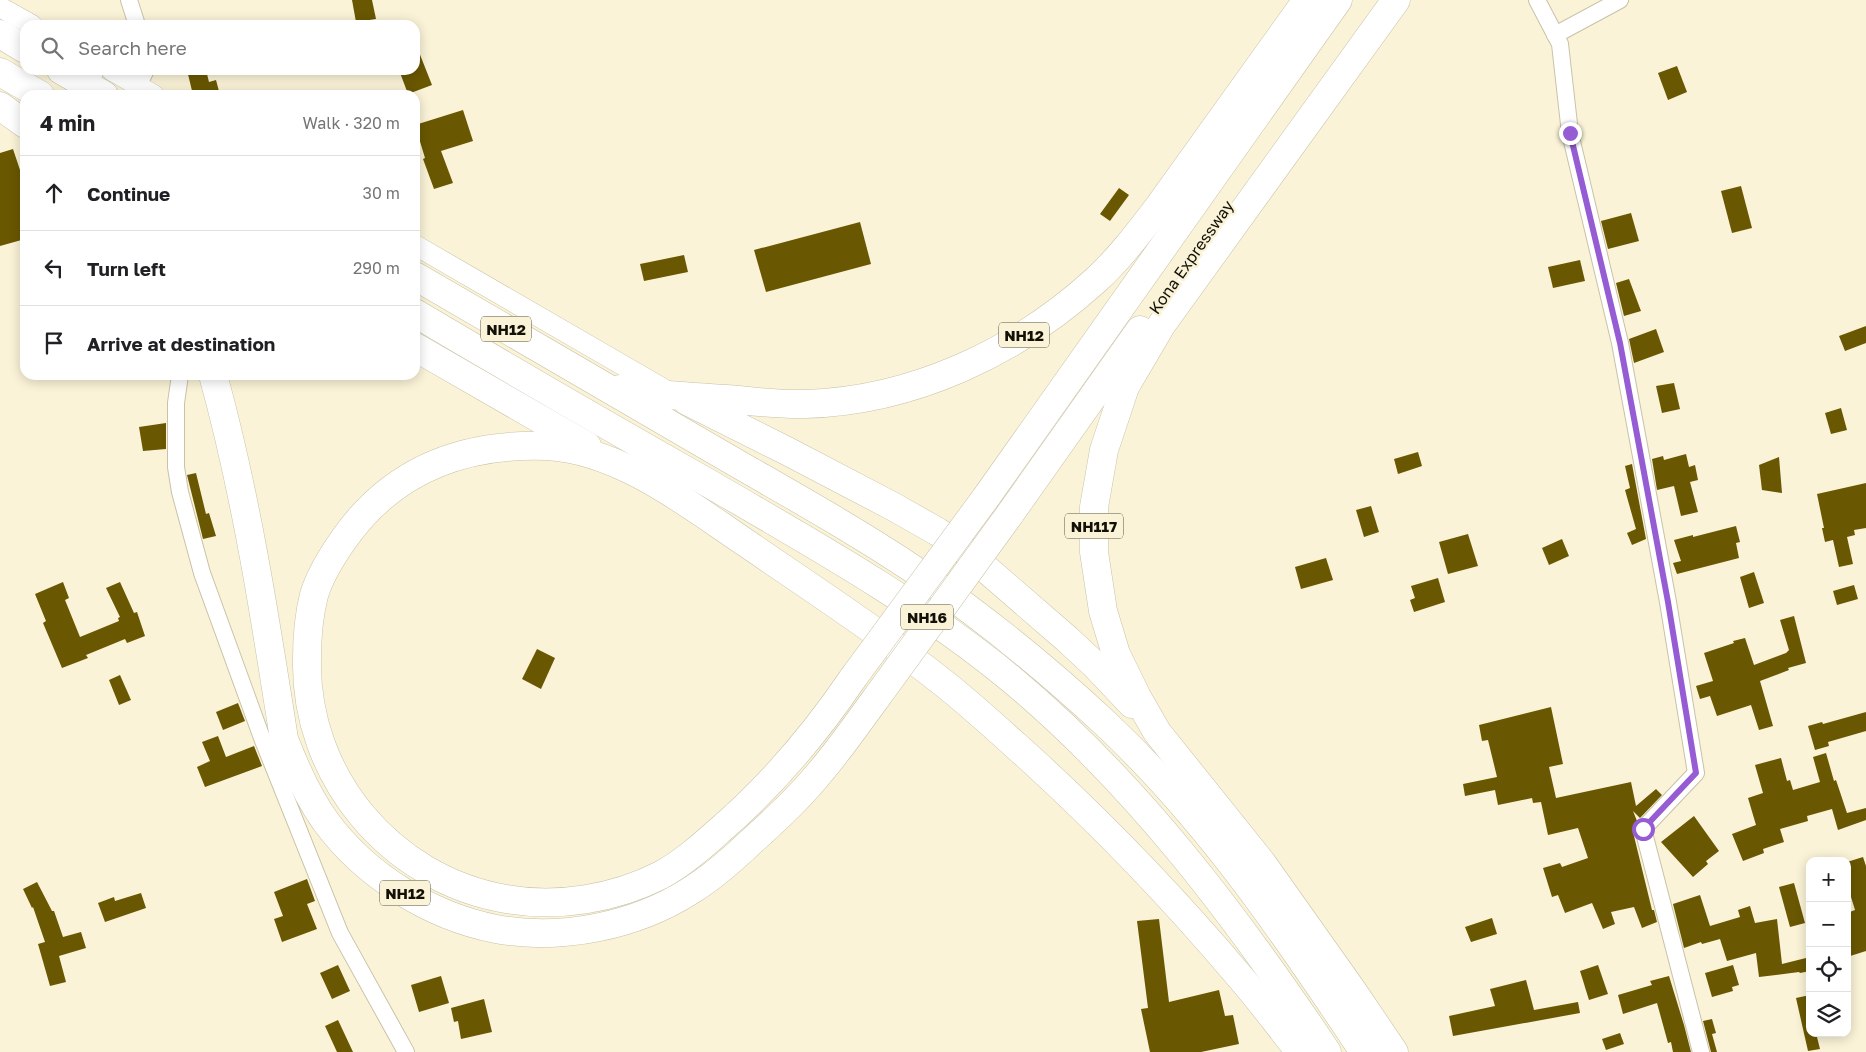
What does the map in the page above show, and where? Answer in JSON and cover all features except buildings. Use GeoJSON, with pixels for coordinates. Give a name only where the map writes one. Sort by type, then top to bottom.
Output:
{"type":"FeatureCollection","features":[{"type":"Feature","properties":{"kind":"highway","name":"NH12"},"geometry":{"type":"LineString","coordinates":[[420,279],[597,382],[621,389],[677,396],[804,404],[851,400],[886,394],[946,374],[1010,343],[1046,321],[1097,279],[1134,238],[1166,198],[1307,0]]}},
{"type":"Feature","properties":{"kind":"highway","name":"Kona Expressway"},"geometry":{"type":"LineString","coordinates":[[614,462],[580,450],[552,446],[506,448],[458,456],[420,470],[395,484],[374,501],[356,521],[323,572],[313,598],[307,639],[306,677],[310,710],[318,740],[343,790],[364,820],[407,858],[448,882],[502,899],[531,902],[567,902],[603,896],[634,887],[665,873],[694,853],[779,774],[805,744],[987,496],[1338,0]]}},
{"type":"Feature","properties":{"kind":"highway","name":"Kona Expressway"},"geometry":{"type":"LineString","coordinates":[[214,380],[222,406],[249,532],[284,739],[292,761],[313,802],[327,822],[347,846],[372,869],[405,893],[431,907],[463,919],[496,929],[533,932],[599,928],[634,918],[666,905],[708,879],[741,851],[817,777],[1010,514],[1372,0]]}},
{"type":"Feature","properties":{"kind":"highway","name":"NH117"},"geometry":{"type":"LineString","coordinates":[[1394,1052],[1262,863],[1157,732],[1137,697],[1116,654],[1103,611],[1094,552],[1094,507],[1104,450],[1125,387],[1162,324],[1396,0]]}},
{"type":"Feature","properties":{"kind":"highway"},"geometry":{"type":"LineString","coordinates":[[0,34],[20,46]]}},
{"type":"Feature","properties":{"kind":"highway"},"geometry":{"type":"LineString","coordinates":[[0,72],[31,90]]}},
{"type":"Feature","properties":{"kind":"highway"},"geometry":{"type":"LineString","coordinates":[[88,75],[103,78]]}},
{"type":"Feature","properties":{"kind":"highway","name":"NH16"},"geometry":{"type":"LineString","coordinates":[[420,316],[603,424],[833,554],[947,631],[1010,678],[1102,763],[1193,867],[1249,939],[1326,1052]]}},
{"type":"Feature","properties":{"kind":"highway"},"geometry":{"type":"LineString","coordinates":[[420,350],[614,462],[670,492],[848,612],[954,692],[1084,808],[1148,875],[1240,977],[1300,1052]]}},
{"type":"Feature","properties":{"kind":"highway","name":"NH16"},"geometry":{"type":"LineString","coordinates":[[597,382],[817,510],[913,570],[968,608],[1044,668],[1108,726],[1208,832],[1259,899],[1364,1052]]}},
{"type":"Feature","properties":{"kind":"highway"},"geometry":{"type":"LineString","coordinates":[[677,396],[787,451],[938,532],[963,550],[1067,638],[1096,666],[1157,732]]}},
{"type":"Feature","properties":{"kind":"street"},"geometry":{"type":"LineString","coordinates":[[129,0],[135,20]]}},
{"type":"Feature","properties":{"kind":"street"},"geometry":{"type":"LineString","coordinates":[[1537,0],[1560,44],[1570,133],[1620,343],[1668,602],[1696,773],[1643,829],[1701,1052]]}},
{"type":"Feature","properties":{"kind":"street"},"geometry":{"type":"LineString","coordinates":[[1556,35],[1620,0]]}},
{"type":"Feature","properties":{"kind":"street"},"geometry":{"type":"LineString","coordinates":[[0,7],[23,20]]}},
{"type":"Feature","properties":{"kind":"street"},"geometry":{"type":"LineString","coordinates":[[103,78],[146,84]]}},
{"type":"Feature","properties":{"kind":"street"},"geometry":{"type":"LineString","coordinates":[[420,248],[677,396]]}},
{"type":"Feature","properties":{"kind":"street"},"geometry":{"type":"LineString","coordinates":[[179,380],[176,403],[176,467],[180,492],[202,572],[262,738],[340,933],[406,1052]]}},
{"type":"Feature","properties":{"kind":"route"},"geometry":{"type":"LineString","coordinates":[[1570,133],[1620,343],[1668,602],[1696,773],[1643,829]]}}]}
